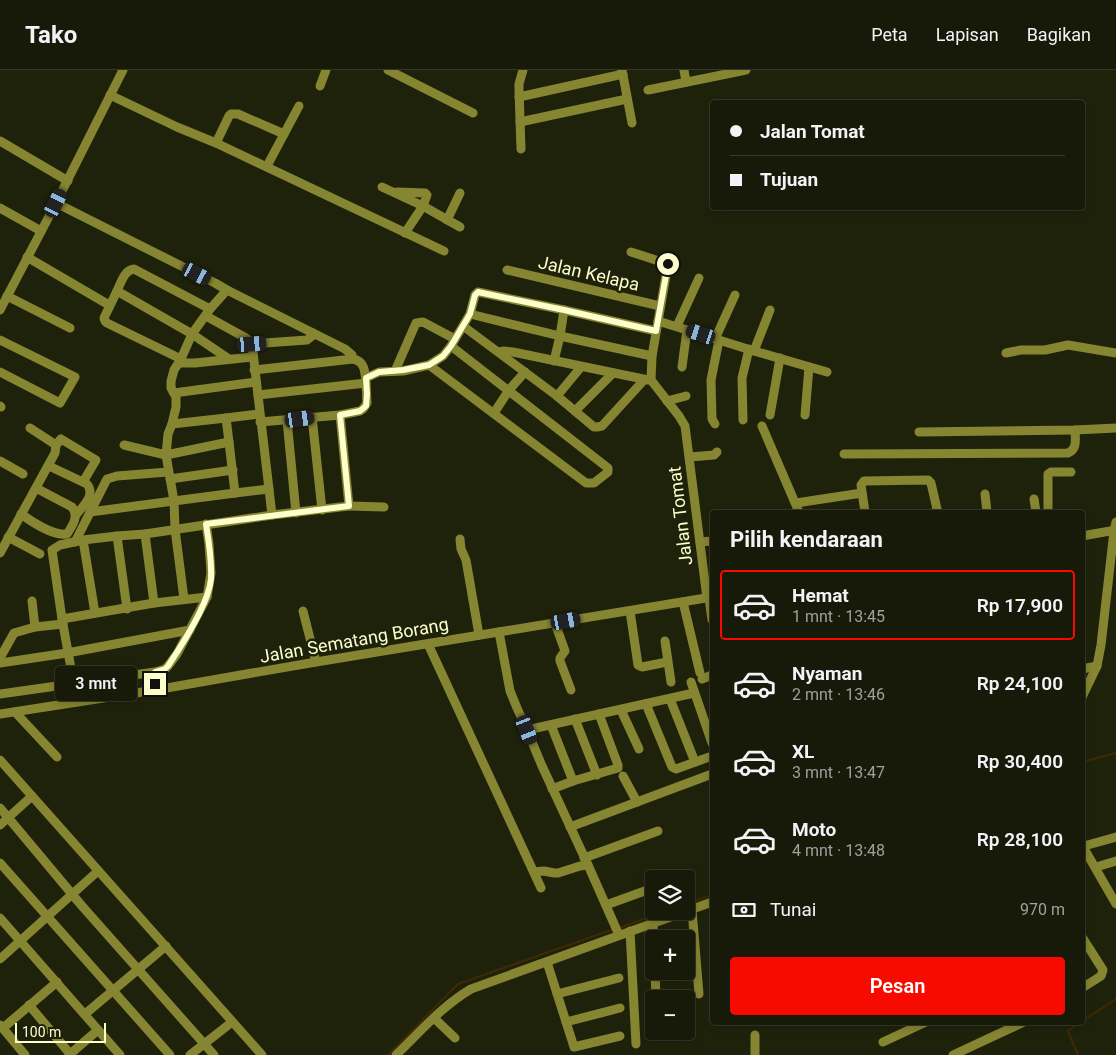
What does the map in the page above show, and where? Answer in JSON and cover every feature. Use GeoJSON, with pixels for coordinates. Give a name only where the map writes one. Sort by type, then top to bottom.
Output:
{"type":"FeatureCollection","features":[{"type":"Feature","properties":{"kind":"street"},"geometry":{"type":"LineString","coordinates":[[0,310],[68,180],[122,70]]}},
{"type":"Feature","properties":{"kind":"street"},"geometry":{"type":"LineString","coordinates":[[320,86],[326,70]]}},
{"type":"Feature","properties":{"kind":"street"},"geometry":{"type":"LineString","coordinates":[[388,70],[400,73],[473,113]]}},
{"type":"Feature","properties":{"kind":"street"},"geometry":{"type":"LineString","coordinates":[[521,149],[519,84],[526,70]]}},
{"type":"Feature","properties":{"kind":"street"},"geometry":{"type":"LineString","coordinates":[[684,70],[686,82]]}},
{"type":"Feature","properties":{"kind":"street"},"geometry":{"type":"LineString","coordinates":[[648,90],[746,70]]}},
{"type":"Feature","properties":{"kind":"street"},"geometry":{"type":"LineString","coordinates":[[519,97],[622,72],[632,123]]}},
{"type":"Feature","properties":{"kind":"street"},"geometry":{"type":"LineString","coordinates":[[110,95],[177,127],[216,142],[444,251]]}},
{"type":"Feature","properties":{"kind":"street"},"geometry":{"type":"LineString","coordinates":[[520,122],[627,99]]}},
{"type":"Feature","properties":{"kind":"street"},"geometry":{"type":"LineString","coordinates":[[267,166],[299,106]]}},
{"type":"Feature","properties":{"kind":"street"},"geometry":{"type":"LineString","coordinates":[[216,142],[231,114],[238,114],[284,134]]}},
{"type":"Feature","properties":{"kind":"street"},"geometry":{"type":"LineString","coordinates":[[0,141],[68,180]]}},
{"type":"Feature","properties":{"kind":"street"},"geometry":{"type":"LineString","coordinates":[[382,187],[423,206],[460,227]]}},
{"type":"Feature","properties":{"kind":"street"},"geometry":{"type":"LineString","coordinates":[[447,220],[460,193]]}},
{"type":"Feature","properties":{"kind":"street"},"geometry":{"type":"LineString","coordinates":[[56,203],[345,349],[353,360]]}},
{"type":"Feature","properties":{"kind":"street"},"geometry":{"type":"LineString","coordinates":[[405,233],[423,206]]}},
{"type":"Feature","properties":{"kind":"street"},"geometry":{"type":"LineString","coordinates":[[0,208],[41,232]]}},
{"type":"Feature","properties":{"kind":"street"},"geometry":{"type":"LineString","coordinates":[[463,326],[594,426],[602,426],[648,380],[668,264],[631,252]]}},
{"type":"Feature","properties":{"kind":"street"},"geometry":{"type":"LineString","coordinates":[[27,258],[109,305]]}},
{"type":"Feature","properties":{"kind":"street"},"geometry":{"type":"LineString","coordinates":[[252,357],[195,363],[180,361],[107,323],[104,321],[104,318],[126,272],[134,269],[208,312],[250,341],[252,344],[252,357],[272,516]]}},
{"type":"Feature","properties":{"kind":"street","name":"Jalan Kelapa"},"geometry":{"type":"LineString","coordinates":[[509,270],[660,306]]}},
{"type":"Feature","properties":{"kind":"street"},"geometry":{"type":"LineString","coordinates":[[677,326],[699,278]]}},
{"type":"Feature","properties":{"kind":"street"},"geometry":{"type":"LineString","coordinates":[[184,599],[175,529],[174,501],[166,455],[168,434],[176,407],[176,398],[171,388],[171,381],[174,370],[192,334],[208,312],[228,290]]}},
{"type":"Feature","properties":{"kind":"street"},"geometry":{"type":"LineString","coordinates":[[117,291],[192,334],[229,359]]}},
{"type":"Feature","properties":{"kind":"street"},"geometry":{"type":"LineString","coordinates":[[258,395],[366,380],[379,372],[429,365],[443,356],[453,343],[470,314],[475,295],[478,292],[656,331]]}},
{"type":"Feature","properties":{"kind":"street"},"geometry":{"type":"LineString","coordinates":[[7,296],[70,328]]}},
{"type":"Feature","properties":{"kind":"street"},"geometry":{"type":"LineString","coordinates":[[715,424],[712,419],[711,380],[717,339],[734,296]]}},
{"type":"Feature","properties":{"kind":"street"},"geometry":{"type":"LineString","coordinates":[[554,361],[564,310]]}},
{"type":"Feature","properties":{"kind":"street"},"geometry":{"type":"LineString","coordinates":[[743,420],[742,378],[751,350],[770,310]]}},
{"type":"Feature","properties":{"kind":"street"},"geometry":{"type":"LineString","coordinates":[[470,314],[652,356]]}},
{"type":"Feature","properties":{"kind":"street"},"geometry":{"type":"LineString","coordinates":[[658,321],[827,372]]}},
{"type":"Feature","properties":{"kind":"street"},"geometry":{"type":"LineString","coordinates":[[395,371],[416,323],[425,322],[608,468],[608,472],[594,483],[586,483],[429,365]]}},
{"type":"Feature","properties":{"kind":"street"},"geometry":{"type":"LineString","coordinates":[[682,367],[687,330]]}},
{"type":"Feature","properties":{"kind":"street"},"geometry":{"type":"LineString","coordinates":[[252,344],[307,340],[313,333]]}},
{"type":"Feature","properties":{"kind":"street"},"geometry":{"type":"LineString","coordinates":[[0,340],[75,377],[60,403],[0,372]]}},
{"type":"Feature","properties":{"kind":"street"},"geometry":{"type":"LineString","coordinates":[[1006,353],[1012,351],[1045,350],[1072,345],[1116,353]]}},
{"type":"Feature","properties":{"kind":"street"},"geometry":{"type":"LineString","coordinates":[[499,352],[504,350],[648,380]]}},
{"type":"Feature","properties":{"kind":"street"},"geometry":{"type":"LineString","coordinates":[[770,415],[780,358]]}},
{"type":"Feature","properties":{"kind":"street"},"geometry":{"type":"LineString","coordinates":[[172,424],[226,418],[287,420],[340,415],[363,409],[367,403],[365,372],[360,361],[353,360],[254,370]]}},
{"type":"Feature","properties":{"kind":"street"},"geometry":{"type":"LineString","coordinates":[[805,415],[809,366]]}},
{"type":"Feature","properties":{"kind":"street"},"geometry":{"type":"LineString","coordinates":[[557,396],[581,367]]}},
{"type":"Feature","properties":{"kind":"street"},"geometry":{"type":"LineString","coordinates":[[494,413],[509,390],[525,372]]}},
{"type":"Feature","properties":{"kind":"street"},"geometry":{"type":"LineString","coordinates":[[575,411],[613,373]]}},
{"type":"Feature","properties":{"kind":"street","name":"Jalan Tomat"},"geometry":{"type":"LineString","coordinates":[[648,380],[667,401],[685,426],[709,597]]}},
{"type":"Feature","properties":{"kind":"street"},"geometry":{"type":"LineString","coordinates":[[174,394],[256,382]]}},
{"type":"Feature","properties":{"kind":"street"},"geometry":{"type":"LineString","coordinates":[[667,401],[686,396]]}},
{"type":"Feature","properties":{"kind":"street"},"geometry":{"type":"LineString","coordinates":[[340,415],[349,506]]}},
{"type":"Feature","properties":{"kind":"street"},"geometry":{"type":"LineString","coordinates":[[312,417],[322,510]]}},
{"type":"Feature","properties":{"kind":"street"},"geometry":{"type":"LineString","coordinates":[[226,418],[235,493]]}},
{"type":"Feature","properties":{"kind":"street"},"geometry":{"type":"LineString","coordinates":[[287,420],[296,513]]}},
{"type":"Feature","properties":{"kind":"street"},"geometry":{"type":"LineString","coordinates":[[762,426],[798,510]]}},
{"type":"Feature","properties":{"kind":"street"},"geometry":{"type":"LineString","coordinates":[[30,428],[56,445]]}},
{"type":"Feature","properties":{"kind":"street"},"geometry":{"type":"LineString","coordinates":[[919,432],[1116,428]]}},
{"type":"Feature","properties":{"kind":"street"},"geometry":{"type":"LineString","coordinates":[[844,454],[1068,453],[1074,448],[1075,430]]}},
{"type":"Feature","properties":{"kind":"street"},"geometry":{"type":"LineString","coordinates":[[0,553],[49,466],[55,454],[56,445],[61,439],[96,460],[83,482]]}},
{"type":"Feature","properties":{"kind":"street"},"geometry":{"type":"LineString","coordinates":[[124,445],[166,455],[229,442]]}},
{"type":"Feature","properties":{"kind":"street"},"geometry":{"type":"LineString","coordinates":[[690,457],[714,455],[717,452]]}},
{"type":"Feature","properties":{"kind":"street"},"geometry":{"type":"LineString","coordinates":[[0,462],[23,474]]}},
{"type":"Feature","properties":{"kind":"street"},"geometry":{"type":"LineString","coordinates":[[22,514],[41,526],[60,534],[67,534],[76,515],[90,496],[90,488],[87,484],[49,466]]}},
{"type":"Feature","properties":{"kind":"street"},"geometry":{"type":"LineString","coordinates":[[95,613],[79,541],[90,512],[107,479],[110,477],[232,470]]}},
{"type":"Feature","properties":{"kind":"street"},"geometry":{"type":"LineString","coordinates":[[1048,510],[1048,474],[1051,472],[1071,472]]}},
{"type":"Feature","properties":{"kind":"street"},"geometry":{"type":"LineString","coordinates":[[865,510],[862,483],[866,481],[928,480],[931,483],[936,510]]}},
{"type":"Feature","properties":{"kind":"street"},"geometry":{"type":"LineString","coordinates":[[36,488],[72,507],[76,515]]}},
{"type":"Feature","properties":{"kind":"street"},"geometry":{"type":"LineString","coordinates":[[90,512],[269,489]]}},
{"type":"Feature","properties":{"kind":"street"},"geometry":{"type":"LineString","coordinates":[[796,503],[862,493]]}},
{"type":"Feature","properties":{"kind":"street"},"geometry":{"type":"LineString","coordinates":[[985,494],[987,510]]}},
{"type":"Feature","properties":{"kind":"street"},"geometry":{"type":"LineString","coordinates":[[1034,500],[1036,510]]}},
{"type":"Feature","properties":{"kind":"street"},"geometry":{"type":"LineString","coordinates":[[74,692],[52,550],[79,541],[145,534],[206,524],[349,506],[384,506]]}},
{"type":"Feature","properties":{"kind":"street"},"geometry":{"type":"LineString","coordinates":[[0,694],[74,692],[155,680],[177,654],[207,597],[211,573],[206,524]]}},
{"type":"Feature","properties":{"kind":"street"},"geometry":{"type":"LineString","coordinates":[[1085,535],[1115,528],[1101,645],[1097,666],[1085,691]]}},
{"type":"Feature","properties":{"kind":"street"},"geometry":{"type":"LineString","coordinates":[[145,534],[154,603]]}},
{"type":"Feature","properties":{"kind":"street"},"geometry":{"type":"LineString","coordinates":[[117,536],[127,608]]}},
{"type":"Feature","properties":{"kind":"street"},"geometry":{"type":"LineString","coordinates":[[8,537],[40,554]]}},
{"type":"Feature","properties":{"kind":"street"},"geometry":{"type":"LineString","coordinates":[[460,539],[461,549],[466,560],[478,629]]}},
{"type":"Feature","properties":{"kind":"street"},"geometry":{"type":"LineString","coordinates":[[700,542],[710,540]]}},
{"type":"Feature","properties":{"kind":"street"},"geometry":{"type":"LineString","coordinates":[[0,658],[14,632],[95,613],[154,603],[207,597]]}},
{"type":"Feature","properties":{"kind":"street","name":"Jalan Sematang Borang"},"geometry":{"type":"LineString","coordinates":[[0,714],[15,712],[74,692],[155,680],[316,662],[428,644],[478,629],[500,632],[709,597]]}},
{"type":"Feature","properties":{"kind":"street"},"geometry":{"type":"LineString","coordinates":[[32,601],[35,627]]}},
{"type":"Feature","properties":{"kind":"street"},"geometry":{"type":"LineString","coordinates":[[683,602],[701,676],[710,675]]}},
{"type":"Feature","properties":{"kind":"street"},"geometry":{"type":"LineString","coordinates":[[302,611],[316,662]]}},
{"type":"Feature","properties":{"kind":"street"},"geometry":{"type":"LineString","coordinates":[[630,611],[638,665],[642,667],[667,662]]}},
{"type":"Feature","properties":{"kind":"street"},"geometry":{"type":"LineString","coordinates":[[555,623],[565,651],[560,658],[560,662],[572,690]]}},
{"type":"Feature","properties":{"kind":"street"},"geometry":{"type":"LineString","coordinates":[[0,663],[67,653],[190,630]]}},
{"type":"Feature","properties":{"kind":"street"},"geometry":{"type":"LineString","coordinates":[[500,632],[510,691],[516,708],[617,931]]}},
{"type":"Feature","properties":{"kind":"street"},"geometry":{"type":"LineString","coordinates":[[665,641],[671,682]]}},
{"type":"Feature","properties":{"kind":"street"},"geometry":{"type":"LineString","coordinates":[[428,644],[542,888]]}},
{"type":"Feature","properties":{"kind":"street"},"geometry":{"type":"LineString","coordinates":[[1085,668],[1097,666]]}},
{"type":"Feature","properties":{"kind":"street"},"geometry":{"type":"LineString","coordinates":[[691,682],[710,737]]}},
{"type":"Feature","properties":{"kind":"street"},"geometry":{"type":"LineString","coordinates":[[527,730],[694,693]]}},
{"type":"Feature","properties":{"kind":"street"},"geometry":{"type":"LineString","coordinates":[[670,699],[695,762]]}},
{"type":"Feature","properties":{"kind":"street"},"geometry":{"type":"LineString","coordinates":[[646,704],[672,768],[676,769],[710,757]]}},
{"type":"Feature","properties":{"kind":"street"},"geometry":{"type":"LineString","coordinates":[[621,710],[639,749]]}},
{"type":"Feature","properties":{"kind":"street"},"geometry":{"type":"LineString","coordinates":[[15,712],[57,757]]}},
{"type":"Feature","properties":{"kind":"street"},"geometry":{"type":"LineString","coordinates":[[552,789],[618,768],[599,714]]}},
{"type":"Feature","properties":{"kind":"street"},"geometry":{"type":"LineString","coordinates":[[575,719],[597,775]]}},
{"type":"Feature","properties":{"kind":"street"},"geometry":{"type":"LineString","coordinates":[[551,725],[573,781]]}},
{"type":"Feature","properties":{"kind":"street"},"geometry":{"type":"LineString","coordinates":[[2,764],[262,1055]]}},
{"type":"Feature","properties":{"kind":"street"},"geometry":{"type":"LineString","coordinates":[[570,827],[710,775]]}},
{"type":"Feature","properties":{"kind":"street"},"geometry":{"type":"LineString","coordinates":[[623,776],[637,802]]}},
{"type":"Feature","properties":{"kind":"street"},"geometry":{"type":"LineString","coordinates":[[0,825],[32,796]]}},
{"type":"Feature","properties":{"kind":"street"},"geometry":{"type":"LineString","coordinates":[[0,808],[72,895],[214,1055]]}},
{"type":"Feature","properties":{"kind":"street"},"geometry":{"type":"LineString","coordinates":[[534,872],[558,873],[580,866],[658,831]]}},
{"type":"Feature","properties":{"kind":"street"},"geometry":{"type":"LineString","coordinates":[[1085,845],[1116,837]]}},
{"type":"Feature","properties":{"kind":"street"},"geometry":{"type":"LineString","coordinates":[[1085,849],[1116,904]]}},
{"type":"Feature","properties":{"kind":"street"},"geometry":{"type":"LineString","coordinates":[[1096,868],[1116,861]]}},
{"type":"Feature","properties":{"kind":"street"},"geometry":{"type":"LineString","coordinates":[[0,863],[170,1055]]}},
{"type":"Feature","properties":{"kind":"street"},"geometry":{"type":"LineString","coordinates":[[0,959],[98,871]]}},
{"type":"Feature","properties":{"kind":"street"},"geometry":{"type":"LineString","coordinates":[[606,905],[645,891]]}},
{"type":"Feature","properties":{"kind":"street"},"geometry":{"type":"LineString","coordinates":[[695,909],[710,903]]}},
{"type":"Feature","properties":{"kind":"street"},"geometry":{"type":"LineString","coordinates":[[0,918],[120,1055]]}},
{"type":"Feature","properties":{"kind":"street"},"geometry":{"type":"LineString","coordinates":[[399,1054],[434,1018],[456,998],[471,988],[546,962],[617,931],[630,932],[664,920]]}},
{"type":"Feature","properties":{"kind":"street"},"geometry":{"type":"LineString","coordinates":[[693,920],[699,994]]}},
{"type":"Feature","properties":{"kind":"street"},"geometry":{"type":"LineString","coordinates":[[653,924],[653,930]]}},
{"type":"Feature","properties":{"kind":"street"},"geometry":{"type":"LineString","coordinates":[[630,932],[636,1044]]}},
{"type":"Feature","properties":{"kind":"street"},"geometry":{"type":"LineString","coordinates":[[85,1014],[166,946]]}},
{"type":"Feature","properties":{"kind":"street"},"geometry":{"type":"LineString","coordinates":[[1085,986],[1103,973],[1103,970],[1087,953]]}},
{"type":"Feature","properties":{"kind":"street"},"geometry":{"type":"LineString","coordinates":[[546,962],[574,1047],[620,1036]]}},
{"type":"Feature","properties":{"kind":"street"},"geometry":{"type":"LineString","coordinates":[[557,994],[619,978]]}},
{"type":"Feature","properties":{"kind":"street"},"geometry":{"type":"LineString","coordinates":[[26,1055],[1,1027],[57,982]]}},
{"type":"Feature","properties":{"kind":"street"},"geometry":{"type":"LineString","coordinates":[[29,1006],[70,1055],[98,1030]]}},
{"type":"Feature","properties":{"kind":"street"},"geometry":{"type":"LineString","coordinates":[[566,1022],[620,1008]]}},
{"type":"Feature","properties":{"kind":"street"},"geometry":{"type":"LineString","coordinates":[[434,1018],[455,1038]]}},
{"type":"Feature","properties":{"kind":"street"},"geometry":{"type":"LineString","coordinates":[[190,1055],[232,1022]]}},
{"type":"Feature","properties":{"kind":"street"},"geometry":{"type":"LineString","coordinates":[[884,1042],[920,1025]]}},
{"type":"Feature","properties":{"kind":"street"},"geometry":{"type":"LineString","coordinates":[[953,1055],[1018,1025]]}},
{"type":"Feature","properties":{"kind":"street"},"geometry":{"type":"LineString","coordinates":[[755,1035],[755,1055]]}},
{"type":"Feature","properties":{"kind":"waterway"},"geometry":{"type":"LineString","coordinates":[[1085,761],[1116,753]]}},
{"type":"Feature","properties":{"kind":"waterway"},"geometry":{"type":"LineString","coordinates":[[695,901],[710,896]]}},
{"type":"Feature","properties":{"kind":"waterway"},"geometry":{"type":"LineString","coordinates":[[619,928],[645,919]]}},
{"type":"Feature","properties":{"kind":"waterway"},"geometry":{"type":"LineString","coordinates":[[388,1055],[458,984],[614,929]]}},
{"type":"Feature","properties":{"kind":"waterway"},"geometry":{"type":"LineString","coordinates":[[1085,1019],[1116,999]]}},
{"type":"Feature","properties":{"kind":"waterway"},"geometry":{"type":"LineString","coordinates":[[1076,1025],[1068,1031],[1078,1055]]}},
{"type":"Feature","properties":{"kind":"route"},"geometry":{"type":"LineString","coordinates":[[155,684],[155,672],[165,669],[177,654],[207,597],[211,573],[206,524],[349,506],[340,415],[360,411],[366,406],[366,378],[379,372],[429,365],[443,356],[470,314],[475,295],[478,292],[656,331],[668,264]]}}]}
